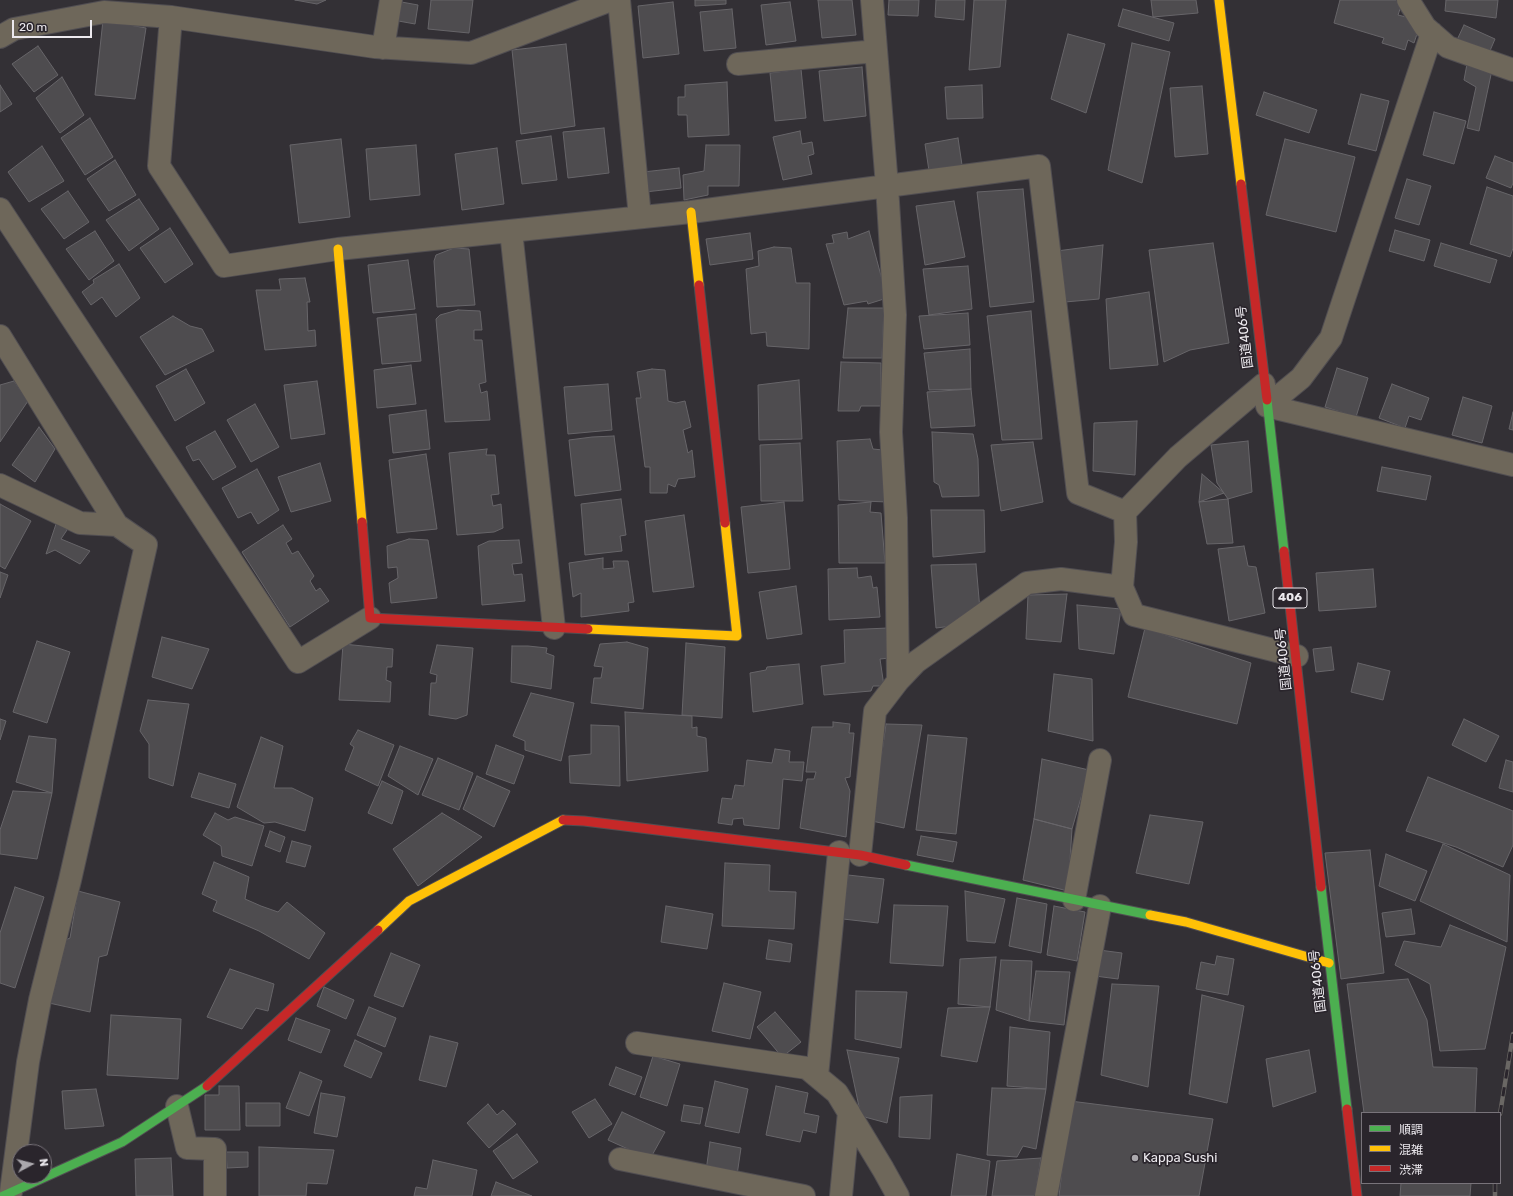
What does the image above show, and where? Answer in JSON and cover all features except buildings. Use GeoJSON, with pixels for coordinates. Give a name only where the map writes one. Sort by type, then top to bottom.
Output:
{"type":"FeatureCollection","features":[{"type":"Feature","properties":{"kind":"main road","name":"国道406号"},"geometry":{"type":"LineString","coordinates":[[1219,0],[1297,656],[1329,963],[1357,1196]]}},
{"type":"Feature","properties":{"kind":"main road"},"geometry":{"type":"LineString","coordinates":[[338,249],[370,618],[737,636],[691,212]]}},
{"type":"Feature","properties":{"kind":"main road"},"geometry":{"type":"LineString","coordinates":[[7,1194],[122,1142],[204,1089],[409,901],[564,820],[860,855],[1100,906],[1186,922],[1329,963]]}},
{"type":"Feature","properties":{"kind":"street"},"geometry":{"type":"LineString","coordinates":[[383,48],[391,0]]}},
{"type":"Feature","properties":{"kind":"street"},"geometry":{"type":"LineString","coordinates":[[0,37],[14,29],[104,12],[171,17],[383,48],[471,54],[611,0]]}},
{"type":"Feature","properties":{"kind":"street"},"geometry":{"type":"LineString","coordinates":[[619,0],[640,217]]}},
{"type":"Feature","properties":{"kind":"street"},"geometry":{"type":"LineString","coordinates":[[872,0],[887,186],[895,315],[891,432],[896,518],[898,680]]}},
{"type":"Feature","properties":{"kind":"street"},"geometry":{"type":"LineString","coordinates":[[1408,0],[1425,27],[1448,47],[1513,70]]}},
{"type":"Feature","properties":{"kind":"street"},"geometry":{"type":"LineString","coordinates":[[171,17],[159,166],[224,266],[338,249],[691,212],[1039,166],[1078,493],[1125,512]]}},
{"type":"Feature","properties":{"kind":"street"},"geometry":{"type":"LineString","coordinates":[[1267,406],[1301,378],[1331,338],[1432,33]]}},
{"type":"Feature","properties":{"kind":"street"},"geometry":{"type":"LineString","coordinates":[[738,64],[876,51]]}},
{"type":"Feature","properties":{"kind":"street"},"geometry":{"type":"LineString","coordinates":[[0,209],[298,662],[370,618]]}},
{"type":"Feature","properties":{"kind":"street"},"geometry":{"type":"LineString","coordinates":[[511,231],[554,628]]}},
{"type":"Feature","properties":{"kind":"street"},"geometry":{"type":"LineString","coordinates":[[0,336],[117,525],[146,545],[31,1046],[7,1194]]}},
{"type":"Feature","properties":{"kind":"street"},"geometry":{"type":"LineString","coordinates":[[1264,384],[1178,457],[1125,512],[1126,542],[1122,587],[1134,615],[1297,656]]}},
{"type":"Feature","properties":{"kind":"street"},"geometry":{"type":"LineString","coordinates":[[1267,406],[1513,465]]}},
{"type":"Feature","properties":{"kind":"street"},"geometry":{"type":"LineString","coordinates":[[0,485],[80,523],[117,525]]}},
{"type":"Feature","properties":{"kind":"street"},"geometry":{"type":"LineString","coordinates":[[860,855],[875,711],[898,680],[916,662],[1027,583],[1061,579],[1122,587]]}},
{"type":"Feature","properties":{"kind":"street"},"geometry":{"type":"LineString","coordinates":[[1074,900],[1100,760]]}},
{"type":"Feature","properties":{"kind":"street"},"geometry":{"type":"LineString","coordinates":[[817,1076],[838,852]]}},
{"type":"Feature","properties":{"kind":"street"},"geometry":{"type":"LineString","coordinates":[[1046,1196],[1100,906]]}},
{"type":"Feature","properties":{"kind":"street"},"geometry":{"type":"LineString","coordinates":[[637,1043],[806,1068],[837,1093],[898,1196]]}},
{"type":"Feature","properties":{"kind":"street"},"geometry":{"type":"LineString","coordinates":[[178,1106],[187,1148],[215,1149],[215,1196]]}},
{"type":"Feature","properties":{"kind":"street"},"geometry":{"type":"LineString","coordinates":[[841,1196],[849,1112]]}},
{"type":"Feature","properties":{"kind":"street"},"geometry":{"type":"LineString","coordinates":[[620,1159],[804,1196]]}},
{"type":"Feature","properties":{"kind":"railway"},"geometry":{"type":"LineString","coordinates":[[1500,1112],[1513,1034]]}},
{"type":"Feature","properties":{"kind":"railway"},"geometry":{"type":"LineString","coordinates":[[1495,1184],[1495,1196]]}},
{"type":"Feature","properties":{"kind":"traffic: fast"},"geometry":{"type":"LineString","coordinates":[[1267,400],[1284,551]]}},
{"type":"Feature","properties":{"kind":"traffic: fast"},"geometry":{"type":"LineString","coordinates":[[906,865],[1150,915]]}},
{"type":"Feature","properties":{"kind":"traffic: fast"},"geometry":{"type":"LineString","coordinates":[[1321,887],[1347,1109]]}},
{"type":"Feature","properties":{"kind":"traffic: fast"},"geometry":{"type":"LineString","coordinates":[[3,1196],[122,1142],[207,1086]]}},
{"type":"Feature","properties":{"kind":"traffic: slow"},"geometry":{"type":"LineString","coordinates":[[1219,0],[1241,184]]}},
{"type":"Feature","properties":{"kind":"traffic: slow"},"geometry":{"type":"LineString","coordinates":[[691,212],[699,285]]}},
{"type":"Feature","properties":{"kind":"traffic: slow"},"geometry":{"type":"LineString","coordinates":[[338,249],[362,522]]}},
{"type":"Feature","properties":{"kind":"traffic: slow"},"geometry":{"type":"LineString","coordinates":[[588,629],[737,636],[725,523]]}},
{"type":"Feature","properties":{"kind":"traffic: slow"},"geometry":{"type":"LineString","coordinates":[[378,930],[409,901],[563,820]]}},
{"type":"Feature","properties":{"kind":"traffic: slow"},"geometry":{"type":"LineString","coordinates":[[1150,915],[1186,922],[1329,963]]}},
{"type":"Feature","properties":{"kind":"traffic: jam"},"geometry":{"type":"LineString","coordinates":[[1241,184],[1267,400]]}},
{"type":"Feature","properties":{"kind":"traffic: jam"},"geometry":{"type":"LineString","coordinates":[[699,285],[725,523]]}},
{"type":"Feature","properties":{"kind":"traffic: jam"},"geometry":{"type":"LineString","coordinates":[[362,522],[370,618],[588,629]]}},
{"type":"Feature","properties":{"kind":"traffic: jam"},"geometry":{"type":"LineString","coordinates":[[1284,551],[1321,887]]}},
{"type":"Feature","properties":{"kind":"traffic: jam"},"geometry":{"type":"LineString","coordinates":[[563,820],[584,821],[860,855],[906,865]]}},
{"type":"Feature","properties":{"kind":"traffic: jam"},"geometry":{"type":"LineString","coordinates":[[207,1086],[378,930]]}},
{"type":"Feature","properties":{"kind":"traffic: jam"},"geometry":{"type":"LineString","coordinates":[[1347,1109],[1357,1196]]}},
{"type":"Feature","properties":{"kind":"place","name":"Kappa Sushi"},"geometry":{"type":"Point","coordinates":[1135,1158]}}]}
